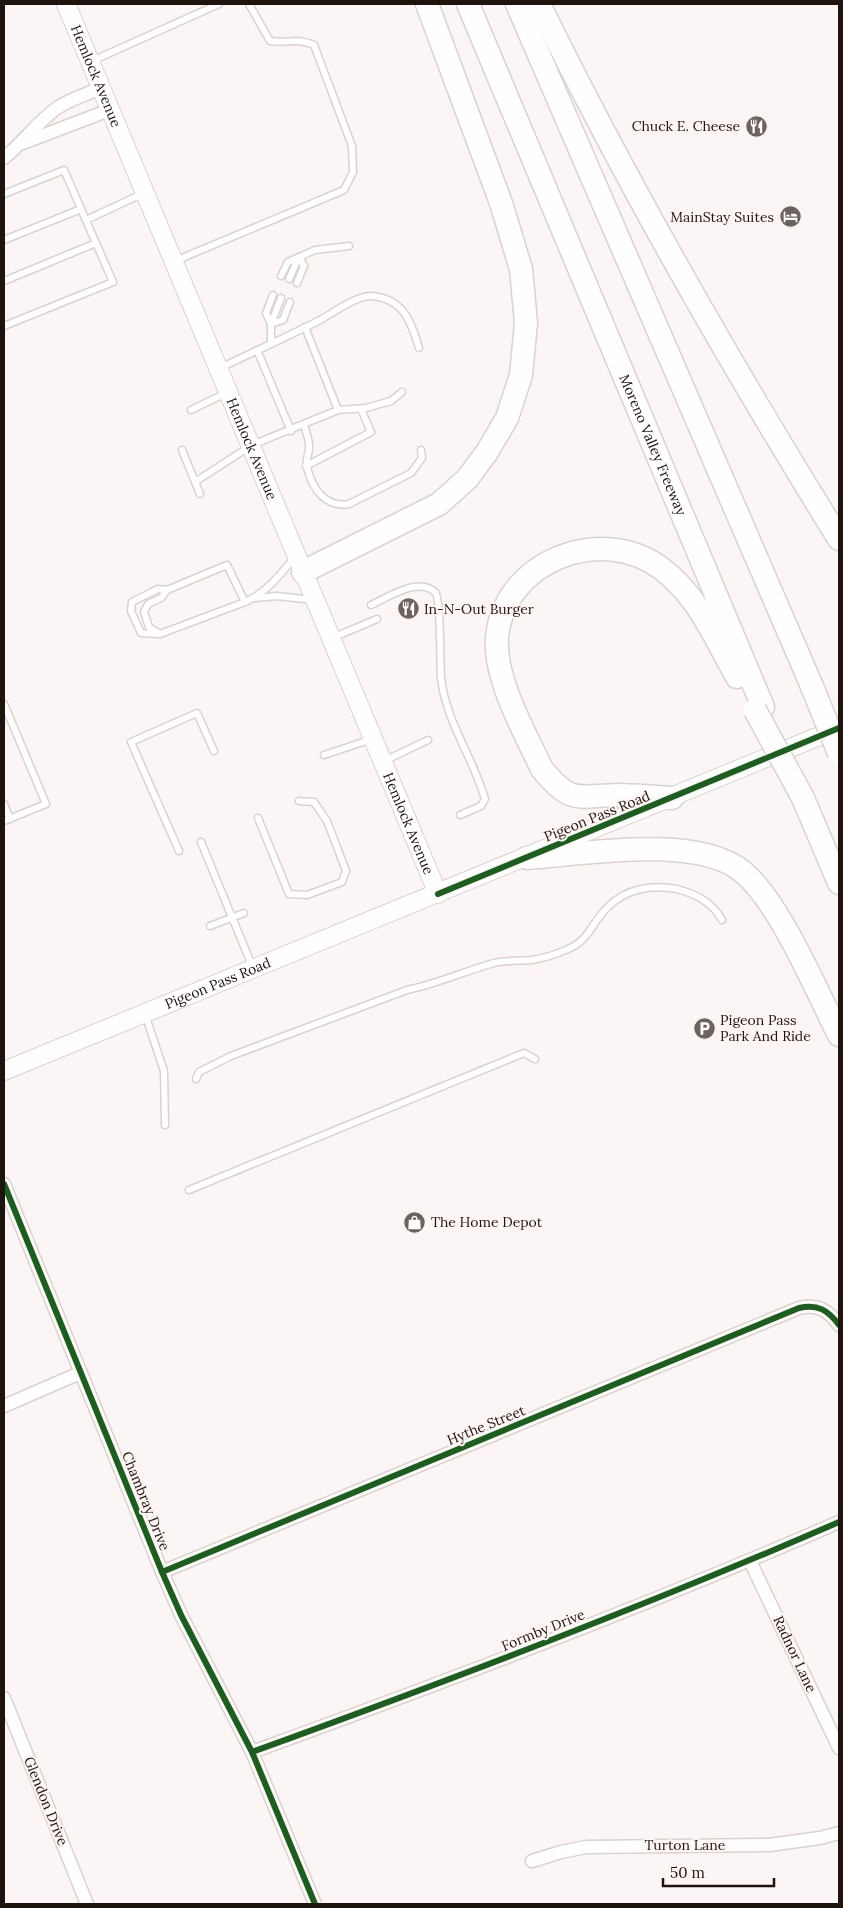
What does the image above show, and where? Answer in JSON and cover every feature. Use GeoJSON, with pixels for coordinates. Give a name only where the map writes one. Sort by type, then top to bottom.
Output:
{"type":"FeatureCollection","features":[{"type":"Feature","properties":{"kind":"highway"},"geometry":{"type":"LineString","coordinates":[[300,564],[439,504],[467,479],[488,452],[507,418],[521,375],[526,323],[521,269],[501,203],[428,4]]}},
{"type":"Feature","properties":{"kind":"highway","name":"Moreno Valley Freeway"},"geometry":{"type":"LineString","coordinates":[[468,4],[759,708],[803,798],[839,883]]}},
{"type":"Feature","properties":{"kind":"highway"},"geometry":{"type":"LineString","coordinates":[[517,4],[811,684],[839,753]]}},
{"type":"Feature","properties":{"kind":"highway"},"geometry":{"type":"LineString","coordinates":[[539,4],[661,240],[782,447],[839,539]]}},
{"type":"Feature","properties":{"kind":"highway"},"geometry":{"type":"LineString","coordinates":[[672,798],[616,795],[592,798],[577,797],[564,791],[552,782],[542,770],[503,678],[498,657],[497,638],[502,617],[521,582],[541,565],[559,556],[585,550],[626,552],[660,567],[691,596],[759,708]]}},
{"type":"Feature","properties":{"kind":"highway"},"geometry":{"type":"LineString","coordinates":[[527,858],[668,848],[707,854],[742,871],[769,902],[839,1035]]}},
{"type":"Feature","properties":{"kind":"main road","name":"Hemlock Avenue"},"geometry":{"type":"LineString","coordinates":[[66,4],[103,87],[314,600],[438,894]]}},
{"type":"Feature","properties":{"kind":"main road","name":"Pigeon Pass Road"},"geometry":{"type":"LineString","coordinates":[[4,1071],[527,858],[839,728]]}},
{"type":"Feature","properties":{"kind":"street"},"geometry":{"type":"LineString","coordinates":[[23,143],[28,134],[58,107],[103,87]]}},
{"type":"Feature","properties":{"kind":"street"},"geometry":{"type":"LineString","coordinates":[[4,158],[23,143],[112,109]]}},
{"type":"Feature","properties":{"kind":"street","name":"Chambray Drive"},"geometry":{"type":"LineString","coordinates":[[4,1184],[9,1214],[80,1373],[162,1572],[252,1752],[315,1904]]}},
{"type":"Feature","properties":{"kind":"street","name":"Hythe Street"},"geometry":{"type":"LineString","coordinates":[[162,1572],[799,1308],[821,1307],[833,1316],[839,1325]]}},
{"type":"Feature","properties":{"kind":"street"},"geometry":{"type":"LineString","coordinates":[[4,1406],[80,1373]]}},
{"type":"Feature","properties":{"kind":"street","name":"Formby Drive"},"geometry":{"type":"LineString","coordinates":[[252,1752],[483,1668],[839,1522]]}},
{"type":"Feature","properties":{"kind":"street","name":"Radnor Lane"},"geometry":{"type":"LineString","coordinates":[[750,1560],[839,1748]]}},
{"type":"Feature","properties":{"kind":"street","name":"Glendon Drive"},"geometry":{"type":"LineString","coordinates":[[4,1698],[88,1904]]}},
{"type":"Feature","properties":{"kind":"street","name":"Turton Lane"},"geometry":{"type":"LineString","coordinates":[[532,1861],[586,1847],[769,1845],[820,1838],[839,1833]]}},
{"type":"Feature","properties":{"kind":"lane"},"geometry":{"type":"LineString","coordinates":[[91,62],[220,4]]}},
{"type":"Feature","properties":{"kind":"lane"},"geometry":{"type":"LineString","coordinates":[[175,261],[344,190],[353,172],[352,146],[314,45],[302,40],[270,41],[248,4]]}},
{"type":"Feature","properties":{"kind":"lane"},"geometry":{"type":"LineString","coordinates":[[4,194],[64,170],[113,282],[4,326]]}},
{"type":"Feature","properties":{"kind":"lane"},"geometry":{"type":"LineString","coordinates":[[86,220],[146,192]]}},
{"type":"Feature","properties":{"kind":"lane"},"geometry":{"type":"LineString","coordinates":[[4,240],[81,209]]}},
{"type":"Feature","properties":{"kind":"lane"},"geometry":{"type":"LineString","coordinates":[[4,281],[96,243]]}},
{"type":"Feature","properties":{"kind":"lane"},"geometry":{"type":"LineString","coordinates":[[281,276],[288,262],[315,250],[349,246]]}},
{"type":"Feature","properties":{"kind":"lane"},"geometry":{"type":"LineString","coordinates":[[289,279],[300,257]]}},
{"type":"Feature","properties":{"kind":"lane"},"geometry":{"type":"LineString","coordinates":[[297,283],[304,266],[300,257]]}},
{"type":"Feature","properties":{"kind":"lane"},"geometry":{"type":"LineString","coordinates":[[271,324],[266,313],[273,295]]}},
{"type":"Feature","properties":{"kind":"lane"},"geometry":{"type":"LineString","coordinates":[[220,368],[305,327],[351,302],[371,296],[399,305],[411,322],[419,348]]}},
{"type":"Feature","properties":{"kind":"lane"},"geometry":{"type":"LineString","coordinates":[[271,343],[271,324],[281,298]]}},
{"type":"Feature","properties":{"kind":"lane"},"geometry":{"type":"LineString","coordinates":[[271,324],[282,320],[290,302]]}},
{"type":"Feature","properties":{"kind":"lane"},"geometry":{"type":"LineString","coordinates":[[305,327],[338,410]]}},
{"type":"Feature","properties":{"kind":"lane"},"geometry":{"type":"LineString","coordinates":[[256,350],[291,431]]}},
{"type":"Feature","properties":{"kind":"lane"},"geometry":{"type":"LineString","coordinates":[[191,410],[230,392]]}},
{"type":"Feature","properties":{"kind":"lane"},"geometry":{"type":"LineString","coordinates":[[195,482],[252,446],[338,410],[361,409],[391,401],[402,392]]}},
{"type":"Feature","properties":{"kind":"lane"},"geometry":{"type":"LineString","coordinates":[[306,466],[372,432],[361,409]]}},
{"type":"Feature","properties":{"kind":"lane"},"geometry":{"type":"LineString","coordinates":[[304,425],[310,446],[306,466],[315,488],[323,499],[339,506],[349,504],[411,473],[422,458],[420,450]]}},
{"type":"Feature","properties":{"kind":"lane"},"geometry":{"type":"LineString","coordinates":[[182,450],[200,494]]}},
{"type":"Feature","properties":{"kind":"lane"},"geometry":{"type":"LineString","coordinates":[[245,602],[227,565],[167,590],[158,589],[132,602],[131,611],[141,633],[160,634],[245,602],[254,598],[300,564]]}},
{"type":"Feature","properties":{"kind":"lane"},"geometry":{"type":"LineString","coordinates":[[371,605],[419,586],[431,589],[439,599],[438,628],[445,702],[485,799],[481,806],[460,815]]}},
{"type":"Feature","properties":{"kind":"lane"},"geometry":{"type":"LineString","coordinates":[[160,634],[149,627],[144,612],[148,604],[161,598],[167,590]]}},
{"type":"Feature","properties":{"kind":"lane"},"geometry":{"type":"LineString","coordinates":[[254,598],[277,596],[314,600]]}},
{"type":"Feature","properties":{"kind":"lane"},"geometry":{"type":"LineString","coordinates":[[331,639],[377,619]]}},
{"type":"Feature","properties":{"kind":"lane"},"geometry":{"type":"LineString","coordinates":[[4,704],[46,804],[7,820],[4,804]]}},
{"type":"Feature","properties":{"kind":"lane"},"geometry":{"type":"LineString","coordinates":[[179,851],[131,742],[197,713],[214,751]]}},
{"type":"Feature","properties":{"kind":"lane"},"geometry":{"type":"LineString","coordinates":[[324,755],[373,739]]}},
{"type":"Feature","properties":{"kind":"lane"},"geometry":{"type":"LineString","coordinates":[[382,761],[428,740]]}},
{"type":"Feature","properties":{"kind":"lane"},"geometry":{"type":"LineString","coordinates":[[258,818],[289,894],[307,895],[342,882],[346,871],[327,821],[314,802],[299,801]]}},
{"type":"Feature","properties":{"kind":"lane"},"geometry":{"type":"LineString","coordinates":[[201,842],[254,969]]}},
{"type":"Feature","properties":{"kind":"lane"},"geometry":{"type":"LineString","coordinates":[[196,1079],[199,1072],[231,1056],[402,992],[432,985],[495,963],[533,960],[572,948],[587,936],[612,903],[631,890],[655,887],[690,892],[708,903],[722,920]]}},
{"type":"Feature","properties":{"kind":"lane"},"geometry":{"type":"LineString","coordinates":[[210,926],[244,913]]}},
{"type":"Feature","properties":{"kind":"lane"},"geometry":{"type":"LineString","coordinates":[[144,1013],[164,1071],[165,1125]]}},
{"type":"Feature","properties":{"kind":"lane"},"geometry":{"type":"LineString","coordinates":[[189,1190],[524,1053],[535,1059]]}},
{"type":"Feature","properties":{"kind":"cycle path"},"geometry":{"type":"LineString","coordinates":[[438,894],[839,728]]}},
{"type":"Feature","properties":{"kind":"cycle path"},"geometry":{"type":"LineString","coordinates":[[4,1184],[162,1572],[181,1615],[252,1752],[315,1904]]}},
{"type":"Feature","properties":{"kind":"cycle path"},"geometry":{"type":"LineString","coordinates":[[162,1572],[799,1308],[812,1307],[822,1309],[831,1315],[839,1325]]}},
{"type":"Feature","properties":{"kind":"cycle path"},"geometry":{"type":"LineString","coordinates":[[252,1752],[547,1642],[839,1522]]}},
{"type":"Feature","properties":{"kind":"place","name":"Chuck E. Cheese"},"geometry":{"type":"Point","coordinates":[756,126]}},
{"type":"Feature","properties":{"kind":"place","name":"MainStay Suites"},"geometry":{"type":"Point","coordinates":[790,217]}},
{"type":"Feature","properties":{"kind":"place","name":"In-N-Out Burger"},"geometry":{"type":"Point","coordinates":[408,609]}},
{"type":"Feature","properties":{"kind":"place","name":"Pigeon Pass Park And Ride"},"geometry":{"type":"Point","coordinates":[704,1028]}},
{"type":"Feature","properties":{"kind":"place","name":"The Home Depot"},"geometry":{"type":"Point","coordinates":[415,1222]}}]}
